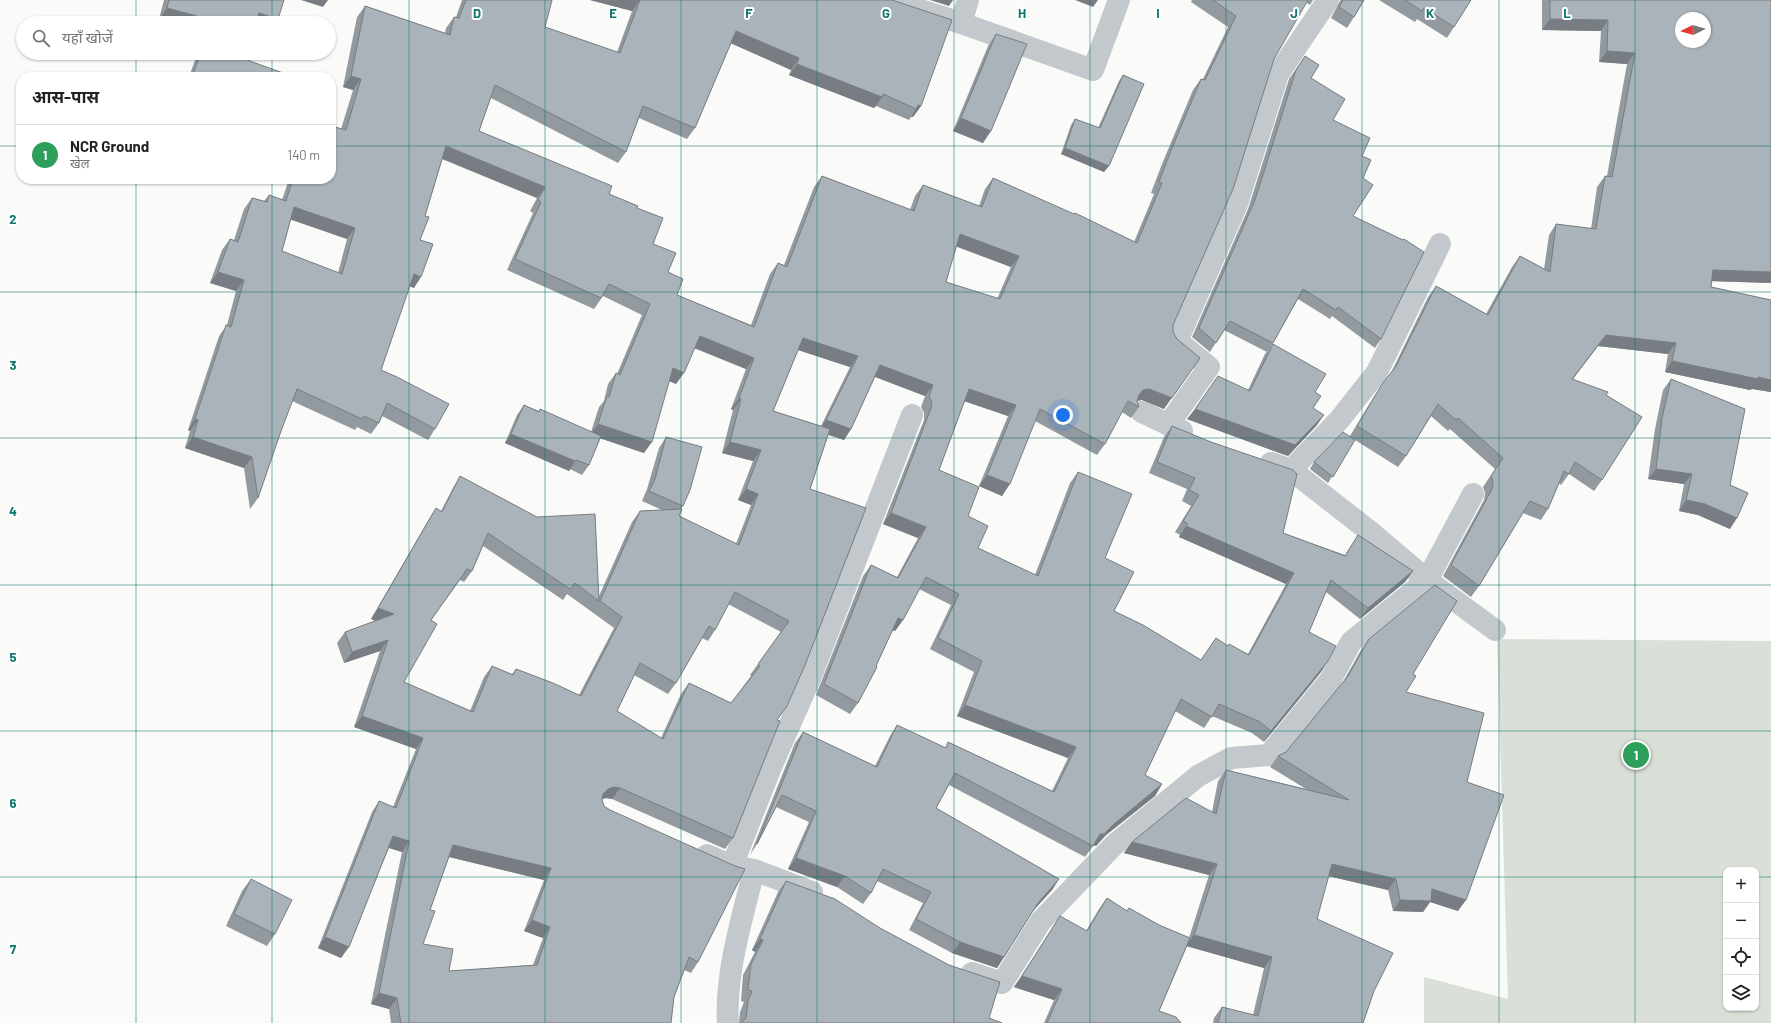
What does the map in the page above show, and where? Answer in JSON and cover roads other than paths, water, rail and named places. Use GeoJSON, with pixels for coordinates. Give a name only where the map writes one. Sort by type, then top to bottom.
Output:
{"type":"FeatureCollection","features":[{"type":"Feature","properties":{"kind":"street"},"geometry":{"type":"LineString","coordinates":[[888,0],[961,23],[1093,70],[1119,0]]}},
{"type":"Feature","properties":{"kind":"street"},"geometry":{"type":"LineString","coordinates":[[961,23],[968,0]]}},
{"type":"Feature","properties":{"kind":"street"},"geometry":{"type":"LineString","coordinates":[[1168,425],[1209,367],[1177,341],[1237,204],[1278,74],[1328,0]]}},
{"type":"Feature","properties":{"kind":"street"},"geometry":{"type":"LineString","coordinates":[[1291,470],[1340,419],[1377,372],[1440,244]]}},
{"type":"Feature","properties":{"kind":"street"},"geometry":{"type":"LineString","coordinates":[[1142,412],[1168,425],[1201,438]]}},
{"type":"Feature","properties":{"kind":"street"},"geometry":{"type":"LineString","coordinates":[[732,866],[771,767],[809,681],[912,416]]}},
{"type":"Feature","properties":{"kind":"street"},"geometry":{"type":"LineString","coordinates":[[1249,455],[1291,470],[1368,530],[1427,580],[1495,630]]}},
{"type":"Feature","properties":{"kind":"street"},"geometry":{"type":"LineString","coordinates":[[954,967],[1002,983],[1041,921],[1114,845],[1198,776],[1231,758],[1270,755],[1331,679],[1351,642],[1427,580],[1473,494]]}},
{"type":"Feature","properties":{"kind":"street"},"geometry":{"type":"LineString","coordinates":[[690,847],[732,866],[754,870],[833,899]]}},
{"type":"Feature","properties":{"kind":"street"},"geometry":{"type":"LineString","coordinates":[[728,1023],[726,1000],[739,931],[754,870]]}},
{"type":"Feature","properties":{"kind":"place","name":"NCR Ground"},"geometry":{"type":"Point","coordinates":[1636,755]}}]}
